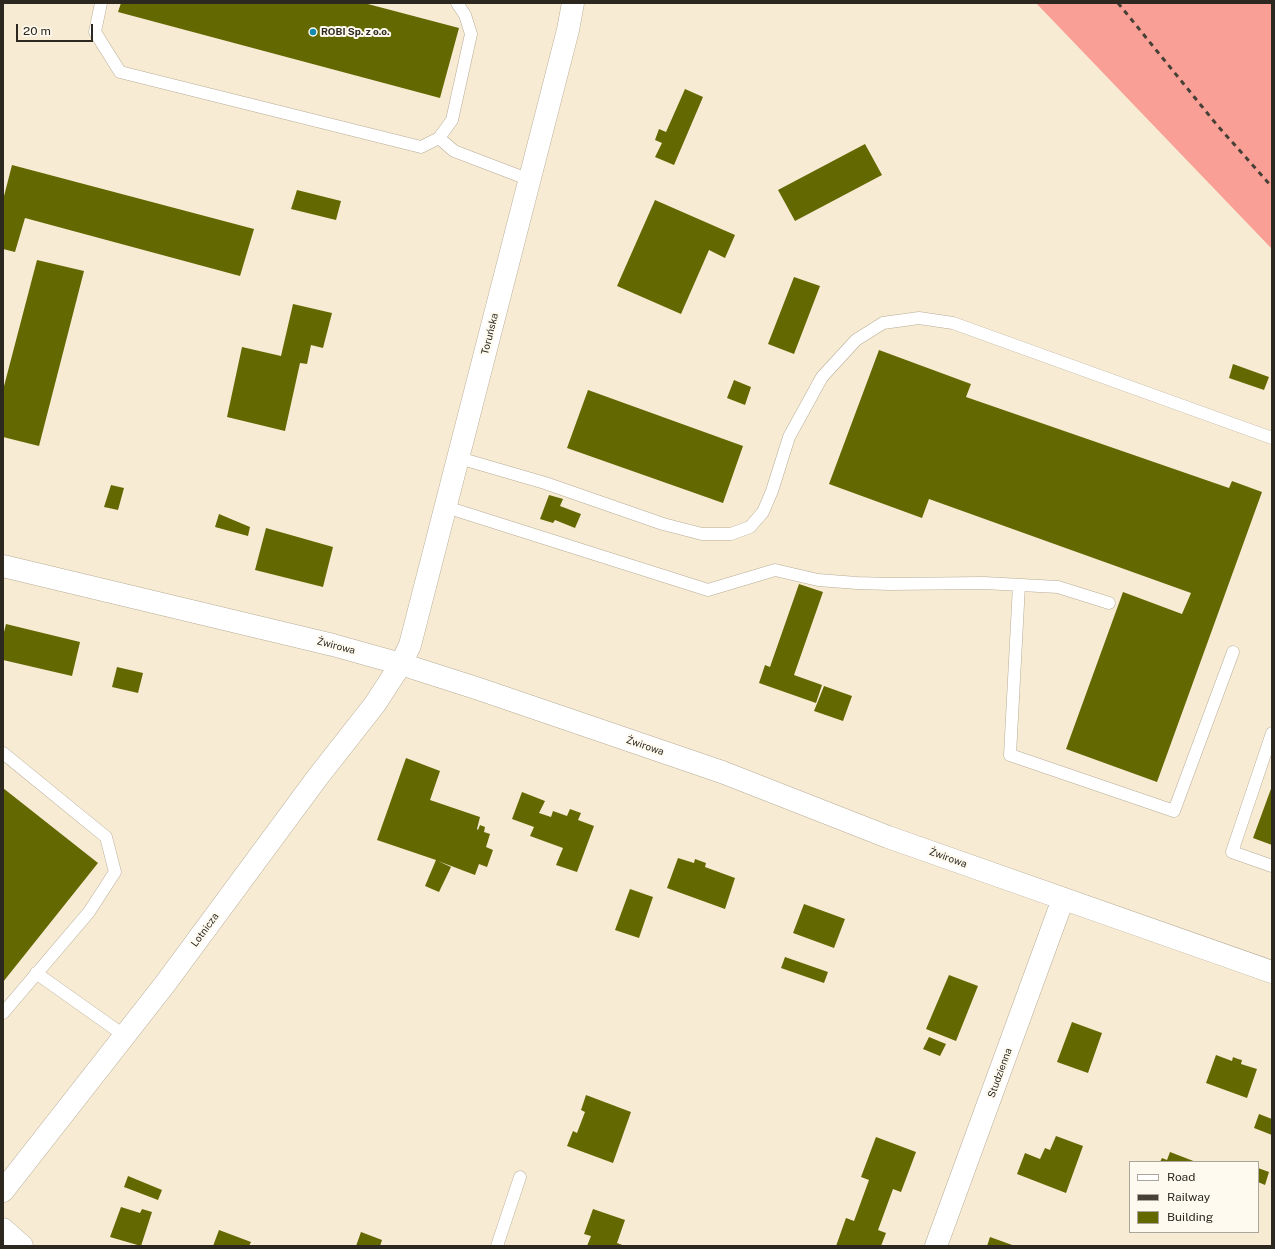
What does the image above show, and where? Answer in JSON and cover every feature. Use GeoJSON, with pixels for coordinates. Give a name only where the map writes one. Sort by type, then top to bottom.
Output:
{"type":"FeatureCollection","features":[{"type":"Feature","properties":{"kind":"street","name":"Toruńska"},"geometry":{"type":"LineString","coordinates":[[401,664],[410,645],[459,458],[568,30],[573,3]]}},
{"type":"Feature","properties":{"kind":"street","name":"Żwirowa"},"geometry":{"type":"LineString","coordinates":[[3,566],[194,611],[401,664],[487,691],[722,772],[888,836],[1272,972]]}},
{"type":"Feature","properties":{"kind":"street","name":"Lotnicza"},"geometry":{"type":"LineString","coordinates":[[3,1192],[125,1036],[375,704],[401,664]]}},
{"type":"Feature","properties":{"kind":"street","name":"Studzienna"},"geometry":{"type":"LineString","coordinates":[[936,1246],[1064,899]]}},
{"type":"Feature","properties":{"kind":"street"},"geometry":{"type":"LineString","coordinates":[[3,1229],[22,1246]]}},
{"type":"Feature","properties":{"kind":"lane"},"geometry":{"type":"LineString","coordinates":[[101,3],[95,32],[120,72],[421,147],[439,138],[452,120],[471,34],[465,15],[457,3]]}},
{"type":"Feature","properties":{"kind":"lane"},"geometry":{"type":"LineString","coordinates":[[439,138],[454,152],[530,180]]}},
{"type":"Feature","properties":{"kind":"lane"},"geometry":{"type":"LineString","coordinates":[[459,458],[545,483],[663,524],[702,534],[731,534],[750,527],[763,512],[772,491],[789,437],[822,377],[856,340],[884,324],[919,318],[953,323],[1272,438]]}},
{"type":"Feature","properties":{"kind":"lane"},"geometry":{"type":"LineString","coordinates":[[446,507],[708,590],[775,570],[818,580],[864,583],[984,583],[1058,587],[1109,602]]}},
{"type":"Feature","properties":{"kind":"lane"},"geometry":{"type":"LineString","coordinates":[[1018,585],[1010,755],[1174,812],[1233,652]]}},
{"type":"Feature","properties":{"kind":"lane"},"geometry":{"type":"LineString","coordinates":[[1272,733],[1232,852],[1272,866]]}},
{"type":"Feature","properties":{"kind":"lane"},"geometry":{"type":"LineString","coordinates":[[3,753],[106,837],[116,872],[89,912],[3,1013]]}},
{"type":"Feature","properties":{"kind":"lane"},"geometry":{"type":"LineString","coordinates":[[36,973],[125,1036]]}},
{"type":"Feature","properties":{"kind":"lane"},"geometry":{"type":"LineString","coordinates":[[497,1246],[520,1177]]}},
{"type":"Feature","properties":{"kind":"shaded area"},"geometry":{"type":"Polygon","coordinates":[[[1036,3],[1272,3],[1272,249],[1036,3]]]}},
{"type":"Feature","properties":{"kind":"building"},"geometry":{"type":"Polygon","coordinates":[[[121,3],[364,3],[459,28],[440,98],[118,12],[121,3]]]}},
{"type":"Feature","properties":{"kind":"building"},"geometry":{"type":"Polygon","coordinates":[[[685,89],[703,97],[674,165],[655,157],[662,143],[655,140],[659,129],[666,132],[685,89]]]}},
{"type":"Feature","properties":{"kind":"building"},"geometry":{"type":"Polygon","coordinates":[[[865,144],[882,175],[795,221],[778,190],[865,144]]]}},
{"type":"Feature","properties":{"kind":"building"},"geometry":{"type":"Polygon","coordinates":[[[12,165],[254,229],[240,276],[25,218],[15,252],[3,249],[3,200],[12,165]]]}},
{"type":"Feature","properties":{"kind":"building"},"geometry":{"type":"Polygon","coordinates":[[[297,190],[341,201],[336,220],[291,209],[297,190]]]}},
{"type":"Feature","properties":{"kind":"building"},"geometry":{"type":"Polygon","coordinates":[[[655,200],[735,235],[725,258],[709,250],[681,314],[617,286],[655,200]]]}},
{"type":"Feature","properties":{"kind":"building"},"geometry":{"type":"Polygon","coordinates":[[[37,260],[84,271],[39,446],[3,437],[3,390],[37,260]]]}},
{"type":"Feature","properties":{"kind":"building"},"geometry":{"type":"Polygon","coordinates":[[[794,277],[820,286],[794,354],[768,344],[794,277]]]}},
{"type":"Feature","properties":{"kind":"building"},"geometry":{"type":"Polygon","coordinates":[[[293,304],[332,313],[323,348],[311,345],[307,364],[300,363],[285,431],[227,417],[242,347],[281,356],[293,304]]]}},
{"type":"Feature","properties":{"kind":"building"},"geometry":{"type":"Polygon","coordinates":[[[879,350],[971,384],[966,397],[1229,488],[1232,481],[1262,492],[1157,782],[1066,749],[1123,592],[1182,614],[1191,593],[929,499],[922,518],[829,484],[879,350]]]}},
{"type":"Feature","properties":{"kind":"building"},"geometry":{"type":"Polygon","coordinates":[[[1233,364],[1269,377],[1264,390],[1229,378],[1233,364]]]}},
{"type":"Feature","properties":{"kind":"building"},"geometry":{"type":"Polygon","coordinates":[[[734,380],[751,387],[745,405],[727,398],[734,380]]]}},
{"type":"Feature","properties":{"kind":"building"},"geometry":{"type":"Polygon","coordinates":[[[588,390],[743,446],[723,503],[567,448],[588,390]]]}},
{"type":"Feature","properties":{"kind":"building"},"geometry":{"type":"Polygon","coordinates":[[[111,485],[124,488],[118,510],[104,507],[111,485]]]}},
{"type":"Feature","properties":{"kind":"building"},"geometry":{"type":"Polygon","coordinates":[[[549,495],[563,499],[560,506],[581,514],[575,528],[555,520],[553,523],[540,519],[549,495]]]}},
{"type":"Feature","properties":{"kind":"building"},"geometry":{"type":"Polygon","coordinates":[[[219,514],[250,527],[248,536],[215,527],[219,514]]]}},
{"type":"Feature","properties":{"kind":"building"},"geometry":{"type":"Polygon","coordinates":[[[266,528],[333,547],[323,587],[255,570],[266,528]]]}},
{"type":"Feature","properties":{"kind":"building"},"geometry":{"type":"Polygon","coordinates":[[[799,584],[823,592],[794,675],[822,685],[816,703],[759,683],[765,665],[770,667],[799,584]]]}},
{"type":"Feature","properties":{"kind":"building"},"geometry":{"type":"Polygon","coordinates":[[[6,624],[80,642],[72,676],[3,660],[3,636],[6,624]]]}},
{"type":"Feature","properties":{"kind":"building"},"geometry":{"type":"Polygon","coordinates":[[[117,667],[143,673],[138,693],[112,687],[117,667]]]}},
{"type":"Feature","properties":{"kind":"building"},"geometry":{"type":"Polygon","coordinates":[[[824,686],[852,696],[843,721],[814,711],[824,686]]]}},
{"type":"Feature","properties":{"kind":"building"},"geometry":{"type":"Polygon","coordinates":[[[406,758],[440,771],[430,800],[480,817],[477,829],[478,830],[480,825],[485,827],[484,832],[490,834],[486,847],[493,850],[487,867],[479,864],[475,875],[438,861],[451,867],[439,892],[425,886],[436,860],[377,840],[406,758]]]}},
{"type":"Feature","properties":{"kind":"building"},"geometry":{"type":"Polygon","coordinates":[[[1272,786],[1272,845],[1253,838],[1272,786]]]}},
{"type":"Feature","properties":{"kind":"building"},"geometry":{"type":"Polygon","coordinates":[[[3,788],[98,863],[3,982],[3,788]]]}},
{"type":"Feature","properties":{"kind":"building"},"geometry":{"type":"Polygon","coordinates":[[[522,792],[545,801],[539,813],[551,817],[553,811],[567,816],[570,809],[581,813],[578,820],[594,826],[577,872],[556,865],[563,848],[530,836],[534,827],[512,819],[522,792]]]}},
{"type":"Feature","properties":{"kind":"building"},"geometry":{"type":"Polygon","coordinates":[[[678,858],[694,863],[695,859],[706,863],[705,867],[735,878],[725,909],[667,888],[678,858]]]}},
{"type":"Feature","properties":{"kind":"building"},"geometry":{"type":"Polygon","coordinates":[[[630,889],[653,897],[639,938],[615,930],[630,889]]]}},
{"type":"Feature","properties":{"kind":"building"},"geometry":{"type":"Polygon","coordinates":[[[804,904],[845,919],[834,948],[793,933],[804,904]]]}},
{"type":"Feature","properties":{"kind":"building"},"geometry":{"type":"Polygon","coordinates":[[[785,957],[828,972],[824,983],[781,968],[785,957]]]}},
{"type":"Feature","properties":{"kind":"building"},"geometry":{"type":"Polygon","coordinates":[[[949,975],[978,986],[956,1041],[926,1029],[949,975]]]}},
{"type":"Feature","properties":{"kind":"building"},"geometry":{"type":"Polygon","coordinates":[[[1072,1022],[1102,1033],[1088,1073],[1057,1062],[1072,1022]]]}},
{"type":"Feature","properties":{"kind":"building"},"geometry":{"type":"Polygon","coordinates":[[[929,1037],[946,1044],[940,1056],[923,1049],[929,1037]]]}},
{"type":"Feature","properties":{"kind":"building"},"geometry":{"type":"Polygon","coordinates":[[[1216,1055],[1232,1061],[1233,1057],[1242,1060],[1241,1064],[1257,1069],[1247,1098],[1206,1083],[1216,1055]]]}},
{"type":"Feature","properties":{"kind":"building"},"geometry":{"type":"Polygon","coordinates":[[[586,1095],[631,1112],[613,1163],[567,1146],[573,1131],[577,1133],[585,1112],[581,1110],[586,1095]]]}},
{"type":"Feature","properties":{"kind":"building"},"geometry":{"type":"Polygon","coordinates":[[[1259,1114],[1272,1119],[1272,1135],[1254,1128],[1259,1114]]]}},
{"type":"Feature","properties":{"kind":"building"},"geometry":{"type":"Polygon","coordinates":[[[1056,1136],[1083,1146],[1066,1193],[1017,1174],[1025,1153],[1040,1159],[1045,1148],[1050,1150],[1056,1136]]]}},
{"type":"Feature","properties":{"kind":"building"},"geometry":{"type":"Polygon","coordinates":[[[876,1137],[916,1152],[901,1192],[893,1189],[878,1230],[886,1233],[881,1246],[836,1246],[846,1218],[854,1221],[869,1180],[861,1177],[876,1137]]]}},
{"type":"Feature","properties":{"kind":"building"},"geometry":{"type":"Polygon","coordinates":[[[1170,1152],[1193,1161],[1160,1161],[1162,1158],[1167,1160],[1170,1152]]]}},
{"type":"Feature","properties":{"kind":"building"},"geometry":{"type":"Polygon","coordinates":[[[1259,1168],[1269,1172],[1265,1185],[1259,1182],[1259,1168]]]}},
{"type":"Feature","properties":{"kind":"building"},"geometry":{"type":"Polygon","coordinates":[[[128,1176],[162,1190],[158,1200],[124,1187],[128,1176]]]}},
{"type":"Feature","properties":{"kind":"building"},"geometry":{"type":"Polygon","coordinates":[[[121,1207],[140,1213],[142,1209],[152,1212],[141,1246],[110,1237],[121,1207]]]}},
{"type":"Feature","properties":{"kind":"building"},"geometry":{"type":"Polygon","coordinates":[[[593,1209],[625,1220],[617,1243],[625,1246],[587,1246],[591,1236],[584,1234],[593,1209]]]}},
{"type":"Feature","properties":{"kind":"building"},"geometry":{"type":"Polygon","coordinates":[[[219,1230],[251,1242],[249,1246],[213,1246],[219,1230]]]}},
{"type":"Feature","properties":{"kind":"building"},"geometry":{"type":"Polygon","coordinates":[[[361,1232],[382,1240],[380,1246],[356,1246],[361,1232]]]}},
{"type":"Feature","properties":{"kind":"building"},"geometry":{"type":"Polygon","coordinates":[[[990,1237],[1015,1246],[987,1246],[990,1237]]]}},
{"type":"Feature","properties":{"kind":"railway"},"geometry":{"type":"LineString","coordinates":[[1118,3],[1217,125],[1272,187]]}},
{"type":"Feature","properties":{"kind":"place","name":"ROBI Sp. z o.o."},"geometry":{"type":"Point","coordinates":[313,32]}}]}
